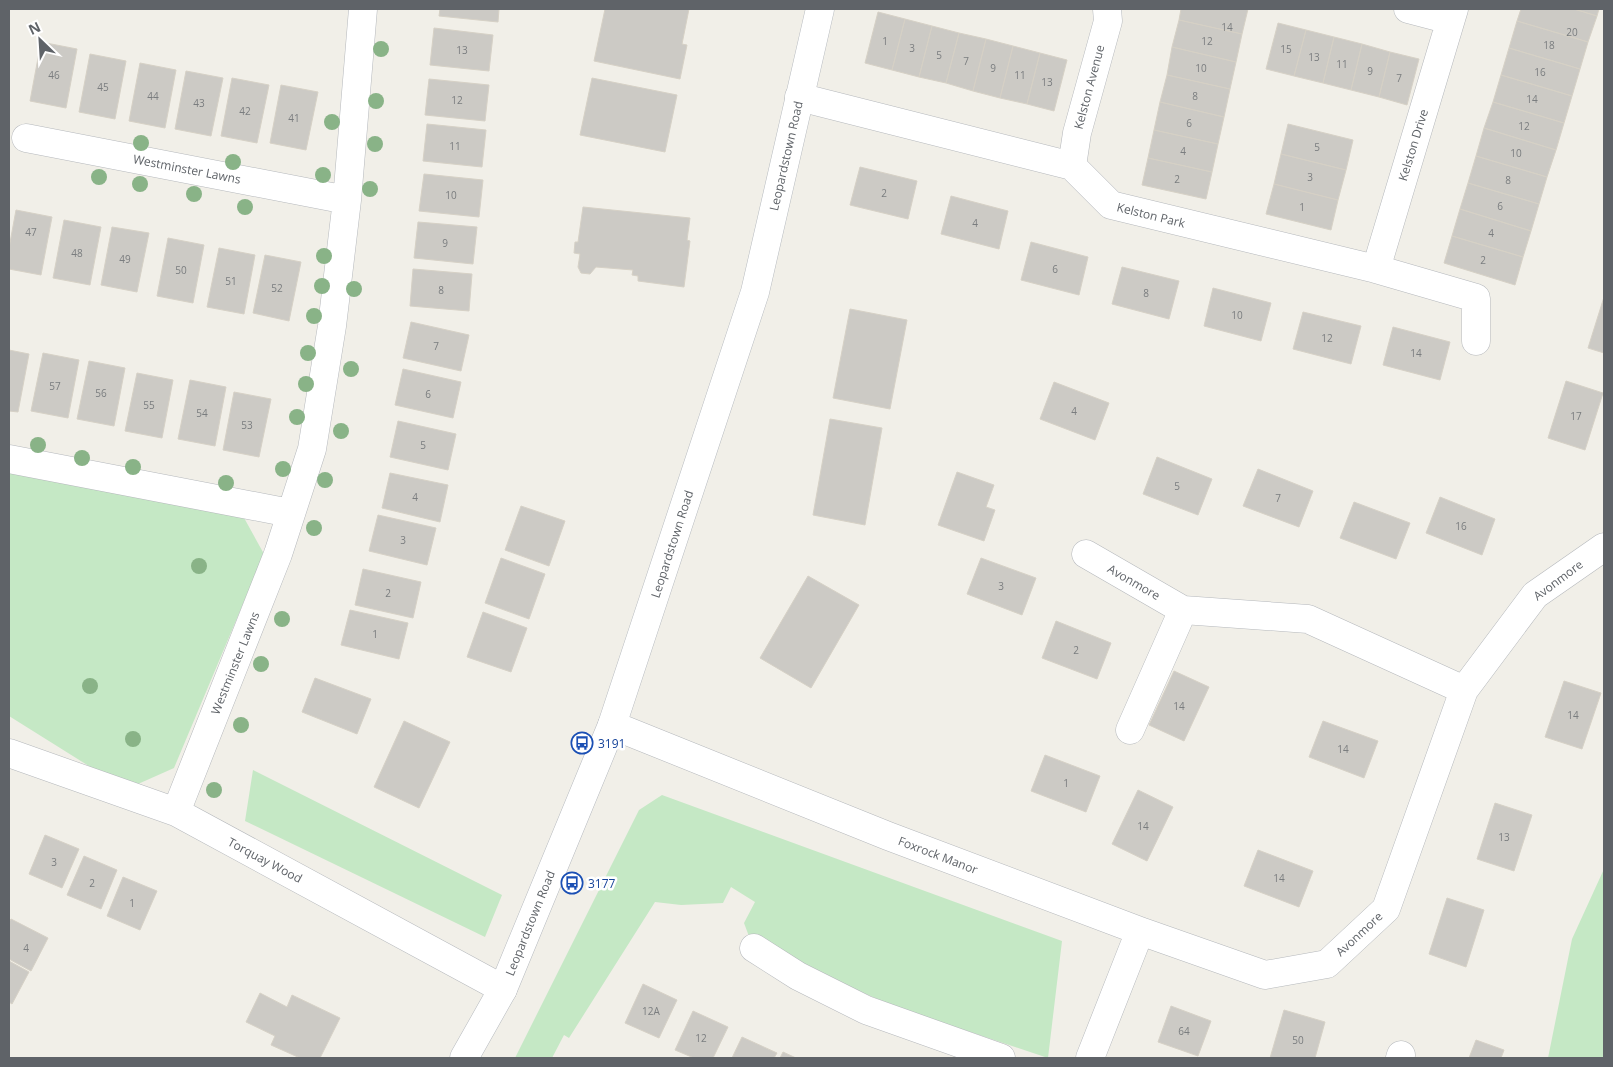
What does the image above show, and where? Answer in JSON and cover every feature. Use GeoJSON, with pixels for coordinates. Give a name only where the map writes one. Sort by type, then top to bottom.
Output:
{"type":"FeatureCollection","features":[{"type":"Feature","properties":{"kind":"street","name":"Westminster Lawns"},"geometry":{"type":"LineString","coordinates":[[176,812],[278,554],[312,450],[332,326],[347,200],[363,9]]}},
{"type":"Feature","properties":{"kind":"street","name":"Leopardstown Road"},"geometry":{"type":"LineString","coordinates":[[464,1058],[503,989],[612,725],[755,292],[820,9]]}},
{"type":"Feature","properties":{"kind":"street","name":"Kelston Avenue"},"geometry":{"type":"LineString","coordinates":[[1072,166],[1077,133],[1108,21],[1107,9]]}},
{"type":"Feature","properties":{"kind":"street","name":"Kelston Drive"},"geometry":{"type":"LineString","coordinates":[[1376,269],[1452,14],[1408,9]]}},
{"type":"Feature","properties":{"kind":"street"},"geometry":{"type":"LineString","coordinates":[[800,97],[1072,166]]}},
{"type":"Feature","properties":{"kind":"street","name":"Westminster Lawns"},"geometry":{"type":"LineString","coordinates":[[26,138],[347,200]]}},
{"type":"Feature","properties":{"kind":"street","name":"Kelston Park"},"geometry":{"type":"LineString","coordinates":[[1072,166],[1111,205],[1376,269],[1476,298],[1476,341]]}},
{"type":"Feature","properties":{"kind":"street"},"geometry":{"type":"LineString","coordinates":[[9,459],[290,514]]}},
{"type":"Feature","properties":{"kind":"street","name":"Avonmore"},"geometry":{"type":"LineString","coordinates":[[1140,931],[1265,975],[1327,964],[1386,909],[1464,690],[1534,595],[1604,547]]}},
{"type":"Feature","properties":{"kind":"street","name":"Avonmore"},"geometry":{"type":"LineString","coordinates":[[1086,554],[1183,610],[1308,619],[1464,690]]}},
{"type":"Feature","properties":{"kind":"street"},"geometry":{"type":"LineString","coordinates":[[1130,730],[1183,610]]}},
{"type":"Feature","properties":{"kind":"street","name":"Foxrock Manor"},"geometry":{"type":"LineString","coordinates":[[612,725],[888,836],[1140,931]]}},
{"type":"Feature","properties":{"kind":"street","name":"Torquay Wood"},"geometry":{"type":"LineString","coordinates":[[11,760],[176,812],[503,989]]}},
{"type":"Feature","properties":{"kind":"street"},"geometry":{"type":"LineString","coordinates":[[1090,1058],[1140,931]]}},
{"type":"Feature","properties":{"kind":"street"},"geometry":{"type":"LineString","coordinates":[[754,948],[798,976],[866,1010],[1001,1058]]}},
{"type":"Feature","properties":{"kind":"green space"},"geometry":{"type":"Polygon","coordinates":[[[9,466],[243,516],[264,554],[174,768],[138,784],[100,773],[9,716],[9,466]]]}},
{"type":"Feature","properties":{"kind":"green space"},"geometry":{"type":"Polygon","coordinates":[[[253,770],[502,895],[485,937],[245,821],[253,770]]]}},
{"type":"Feature","properties":{"kind":"green space"},"geometry":{"type":"Polygon","coordinates":[[[662,795],[1062,941],[1048,1058],[899,1008],[811,971],[750,939],[744,923],[755,902],[731,887],[723,903],[681,905],[655,902],[569,1038],[564,1035],[552,1058],[515,1058],[639,810],[662,795]]]}},
{"type":"Feature","properties":{"kind":"green space"},"geometry":{"type":"Polygon","coordinates":[[[1604,869],[1604,1058],[1548,1058],[1572,939],[1604,869]]]}},
{"type":"Feature","properties":{"kind":"building"},"geometry":{"type":"Polygon","coordinates":[[[440,9],[499,9],[498,22],[439,16],[440,9]]]}},
{"type":"Feature","properties":{"kind":"building"},"geometry":{"type":"Polygon","coordinates":[[[605,9],[689,9],[682,44],[687,45],[680,79],[594,61],[605,9]]]}},
{"type":"Feature","properties":{"kind":"building"},"geometry":{"type":"Polygon","coordinates":[[[1181,9],[1248,9],[1242,34],[1179,20],[1181,9]]]}},
{"type":"Feature","properties":{"kind":"building"},"geometry":{"type":"Polygon","coordinates":[[[1521,9],[1574,9],[1597,16],[1588,42],[1517,21],[1521,9]]]}},
{"type":"Feature","properties":{"kind":"building"},"geometry":{"type":"Polygon","coordinates":[[[1574,9],[1599,9],[1597,16],[1574,9]]]}},
{"type":"Feature","properties":{"kind":"building"},"geometry":{"type":"Polygon","coordinates":[[[878,12],[905,19],[892,70],[865,63],[878,12]]]}},
{"type":"Feature","properties":{"kind":"building"},"geometry":{"type":"Polygon","coordinates":[[[905,19],[932,26],[919,77],[892,70],[905,19]]]}},
{"type":"Feature","properties":{"kind":"building"},"geometry":{"type":"Polygon","coordinates":[[[1179,20],[1242,34],[1236,62],[1172,47],[1179,20]]]}},
{"type":"Feature","properties":{"kind":"building"},"geometry":{"type":"Polygon","coordinates":[[[1517,21],[1588,42],[1580,69],[1509,48],[1517,21]]]}},
{"type":"Feature","properties":{"kind":"building"},"geometry":{"type":"Polygon","coordinates":[[[1278,23],[1306,30],[1294,76],[1266,69],[1278,23]]]}},
{"type":"Feature","properties":{"kind":"building"},"geometry":{"type":"Polygon","coordinates":[[[932,26],[959,33],[946,83],[919,77],[932,26]]]}},
{"type":"Feature","properties":{"kind":"building"},"geometry":{"type":"Polygon","coordinates":[[[434,28],[493,35],[489,71],[430,65],[434,28]]]}},
{"type":"Feature","properties":{"kind":"building"},"geometry":{"type":"Polygon","coordinates":[[[1306,30],[1334,37],[1323,83],[1294,76],[1306,30]]]}},
{"type":"Feature","properties":{"kind":"building"},"geometry":{"type":"Polygon","coordinates":[[[959,33],[986,39],[973,91],[946,83],[959,33]]]}},
{"type":"Feature","properties":{"kind":"building"},"geometry":{"type":"Polygon","coordinates":[[[1334,37],[1362,44],[1351,90],[1323,83],[1334,37]]]}},
{"type":"Feature","properties":{"kind":"building"},"geometry":{"type":"Polygon","coordinates":[[[986,39],[1013,46],[1000,98],[973,91],[986,39]]]}},
{"type":"Feature","properties":{"kind":"building"},"geometry":{"type":"Polygon","coordinates":[[[41,42],[77,49],[66,108],[30,101],[41,42]]]}},
{"type":"Feature","properties":{"kind":"building"},"geometry":{"type":"Polygon","coordinates":[[[1362,44],[1390,52],[1379,97],[1351,90],[1362,44]]]}},
{"type":"Feature","properties":{"kind":"building"},"geometry":{"type":"Polygon","coordinates":[[[1013,46],[1040,53],[1027,104],[1000,98],[1013,46]]]}},
{"type":"Feature","properties":{"kind":"building"},"geometry":{"type":"Polygon","coordinates":[[[1172,47],[1236,62],[1230,89],[1167,75],[1172,47]]]}},
{"type":"Feature","properties":{"kind":"building"},"geometry":{"type":"Polygon","coordinates":[[[1509,48],[1580,69],[1572,96],[1501,75],[1509,48]]]}},
{"type":"Feature","properties":{"kind":"building"},"geometry":{"type":"Polygon","coordinates":[[[1390,52],[1419,59],[1407,105],[1379,97],[1390,52]]]}},
{"type":"Feature","properties":{"kind":"building"},"geometry":{"type":"Polygon","coordinates":[[[1040,53],[1067,60],[1054,111],[1027,104],[1040,53]]]}},
{"type":"Feature","properties":{"kind":"building"},"geometry":{"type":"Polygon","coordinates":[[[90,54],[126,61],[115,119],[79,112],[90,54]]]}},
{"type":"Feature","properties":{"kind":"building"},"geometry":{"type":"Polygon","coordinates":[[[140,63],[176,70],[165,128],[129,121],[140,63]]]}},
{"type":"Feature","properties":{"kind":"building"},"geometry":{"type":"Polygon","coordinates":[[[186,71],[223,78],[211,136],[175,129],[186,71]]]}},
{"type":"Feature","properties":{"kind":"building"},"geometry":{"type":"Polygon","coordinates":[[[1167,75],[1230,89],[1224,117],[1160,102],[1167,75]]]}},
{"type":"Feature","properties":{"kind":"building"},"geometry":{"type":"Polygon","coordinates":[[[1501,75],[1572,96],[1564,123],[1493,102],[1501,75]]]}},
{"type":"Feature","properties":{"kind":"building"},"geometry":{"type":"Polygon","coordinates":[[[232,78],[269,85],[257,143],[221,136],[232,78]]]}},
{"type":"Feature","properties":{"kind":"building"},"geometry":{"type":"Polygon","coordinates":[[[592,78],[677,95],[665,152],[580,135],[592,78]]]}},
{"type":"Feature","properties":{"kind":"building"},"geometry":{"type":"Polygon","coordinates":[[[429,79],[489,85],[485,121],[425,115],[429,79]]]}},
{"type":"Feature","properties":{"kind":"building"},"geometry":{"type":"Polygon","coordinates":[[[281,85],[318,92],[306,150],[270,143],[281,85]]]}},
{"type":"Feature","properties":{"kind":"building"},"geometry":{"type":"Polygon","coordinates":[[[1160,102],[1224,117],[1218,144],[1154,130],[1160,102]]]}},
{"type":"Feature","properties":{"kind":"building"},"geometry":{"type":"Polygon","coordinates":[[[1493,102],[1564,123],[1556,150],[1484,128],[1493,102]]]}},
{"type":"Feature","properties":{"kind":"building"},"geometry":{"type":"Polygon","coordinates":[[[427,124],[486,130],[482,167],[423,161],[427,124]]]}},
{"type":"Feature","properties":{"kind":"building"},"geometry":{"type":"Polygon","coordinates":[[[1288,124],[1353,140],[1346,170],[1281,154],[1288,124]]]}},
{"type":"Feature","properties":{"kind":"building"},"geometry":{"type":"Polygon","coordinates":[[[1484,128],[1556,150],[1547,177],[1476,156],[1484,128]]]}},
{"type":"Feature","properties":{"kind":"building"},"geometry":{"type":"Polygon","coordinates":[[[1154,130],[1218,144],[1212,172],[1148,158],[1154,130]]]}},
{"type":"Feature","properties":{"kind":"building"},"geometry":{"type":"Polygon","coordinates":[[[1281,154],[1346,170],[1338,200],[1274,184],[1281,154]]]}},
{"type":"Feature","properties":{"kind":"building"},"geometry":{"type":"Polygon","coordinates":[[[1476,156],[1547,177],[1539,204],[1468,183],[1476,156]]]}},
{"type":"Feature","properties":{"kind":"building"},"geometry":{"type":"Polygon","coordinates":[[[1148,158],[1212,172],[1206,199],[1142,185],[1148,158]]]}},
{"type":"Feature","properties":{"kind":"building"},"geometry":{"type":"Polygon","coordinates":[[[860,167],[917,181],[908,219],[850,205],[860,167]]]}},
{"type":"Feature","properties":{"kind":"building"},"geometry":{"type":"Polygon","coordinates":[[[424,174],[483,180],[479,217],[419,211],[424,174]]]}},
{"type":"Feature","properties":{"kind":"building"},"geometry":{"type":"Polygon","coordinates":[[[1468,183],[1539,204],[1531,231],[1460,209],[1468,183]]]}},
{"type":"Feature","properties":{"kind":"building"},"geometry":{"type":"Polygon","coordinates":[[[1274,184],[1338,200],[1331,230],[1266,214],[1274,184]]]}},
{"type":"Feature","properties":{"kind":"building"},"geometry":{"type":"Polygon","coordinates":[[[951,196],[1008,211],[999,249],[941,234],[951,196]]]}},
{"type":"Feature","properties":{"kind":"building"},"geometry":{"type":"Polygon","coordinates":[[[583,207],[690,218],[687,240],[690,241],[684,287],[638,281],[638,276],[632,275],[633,270],[596,267],[590,274],[581,273],[578,267],[580,254],[574,253],[575,242],[578,242],[583,207]]]}},
{"type":"Feature","properties":{"kind":"building"},"geometry":{"type":"Polygon","coordinates":[[[1460,209],[1531,231],[1523,257],[1452,236],[1460,209]]]}},
{"type":"Feature","properties":{"kind":"building"},"geometry":{"type":"Polygon","coordinates":[[[16,210],[52,217],[41,275],[9,269],[9,248],[16,210]]]}},
{"type":"Feature","properties":{"kind":"building"},"geometry":{"type":"Polygon","coordinates":[[[64,220],[101,227],[90,285],[53,278],[64,220]]]}},
{"type":"Feature","properties":{"kind":"building"},"geometry":{"type":"Polygon","coordinates":[[[418,222],[477,227],[473,264],[414,258],[418,222]]]}},
{"type":"Feature","properties":{"kind":"building"},"geometry":{"type":"Polygon","coordinates":[[[112,227],[149,233],[137,292],[101,285],[112,227]]]}},
{"type":"Feature","properties":{"kind":"building"},"geometry":{"type":"Polygon","coordinates":[[[1452,236],[1523,257],[1515,285],[1444,263],[1452,236]]]}},
{"type":"Feature","properties":{"kind":"building"},"geometry":{"type":"Polygon","coordinates":[[[168,238],[204,245],[193,303],[157,296],[168,238]]]}},
{"type":"Feature","properties":{"kind":"building"},"geometry":{"type":"Polygon","coordinates":[[[1031,242],[1088,257],[1079,295],[1021,280],[1031,242]]]}},
{"type":"Feature","properties":{"kind":"building"},"geometry":{"type":"Polygon","coordinates":[[[219,248],[255,255],[244,314],[207,307],[219,248]]]}},
{"type":"Feature","properties":{"kind":"building"},"geometry":{"type":"Polygon","coordinates":[[[265,255],[301,262],[289,321],[253,313],[265,255]]]}},
{"type":"Feature","properties":{"kind":"building"},"geometry":{"type":"Polygon","coordinates":[[[1122,267],[1179,281],[1169,319],[1112,304],[1122,267]]]}},
{"type":"Feature","properties":{"kind":"building"},"geometry":{"type":"Polygon","coordinates":[[[413,269],[472,274],[469,311],[410,306],[413,269]]]}},
{"type":"Feature","properties":{"kind":"building"},"geometry":{"type":"Polygon","coordinates":[[[1213,288],[1271,303],[1261,341],[1204,326],[1213,288]]]}},
{"type":"Feature","properties":{"kind":"building"},"geometry":{"type":"Polygon","coordinates":[[[1604,297],[1604,353],[1588,348],[1604,297]]]}},
{"type":"Feature","properties":{"kind":"building"},"geometry":{"type":"Polygon","coordinates":[[[850,309],[907,320],[890,409],[833,398],[850,309]]]}},
{"type":"Feature","properties":{"kind":"building"},"geometry":{"type":"Polygon","coordinates":[[[1303,312],[1361,326],[1351,364],[1293,349],[1303,312]]]}},
{"type":"Feature","properties":{"kind":"building"},"geometry":{"type":"Polygon","coordinates":[[[411,322],[469,335],[461,371],[403,358],[411,322]]]}},
{"type":"Feature","properties":{"kind":"building"},"geometry":{"type":"Polygon","coordinates":[[[1393,327],[1450,342],[1440,380],[1383,365],[1393,327]]]}},
{"type":"Feature","properties":{"kind":"building"},"geometry":{"type":"Polygon","coordinates":[[[9,350],[29,354],[18,412],[9,411],[9,350]]]}},
{"type":"Feature","properties":{"kind":"building"},"geometry":{"type":"Polygon","coordinates":[[[43,353],[79,360],[68,418],[31,411],[43,353]]]}},
{"type":"Feature","properties":{"kind":"building"},"geometry":{"type":"Polygon","coordinates":[[[89,361],[125,368],[114,426],[77,419],[89,361]]]}},
{"type":"Feature","properties":{"kind":"building"},"geometry":{"type":"Polygon","coordinates":[[[403,369],[461,382],[453,418],[395,405],[403,369]]]}},
{"type":"Feature","properties":{"kind":"building"},"geometry":{"type":"Polygon","coordinates":[[[137,373],[173,380],[162,438],[125,431],[137,373]]]}},
{"type":"Feature","properties":{"kind":"building"},"geometry":{"type":"Polygon","coordinates":[[[190,380],[226,387],[215,446],[178,439],[190,380]]]}},
{"type":"Feature","properties":{"kind":"building"},"geometry":{"type":"Polygon","coordinates":[[[1566,381],[1603,393],[1585,450],[1548,438],[1566,381]]]}},
{"type":"Feature","properties":{"kind":"building"},"geometry":{"type":"Polygon","coordinates":[[[1054,382],[1109,403],[1095,440],[1040,419],[1054,382]]]}},
{"type":"Feature","properties":{"kind":"building"},"geometry":{"type":"Polygon","coordinates":[[[234,392],[271,399],[259,457],[223,450],[234,392]]]}},
{"type":"Feature","properties":{"kind":"building"},"geometry":{"type":"Polygon","coordinates":[[[830,419],[882,428],[865,525],[813,515],[830,419]]]}},
{"type":"Feature","properties":{"kind":"building"},"geometry":{"type":"Polygon","coordinates":[[[398,421],[456,434],[448,470],[390,457],[398,421]]]}},
{"type":"Feature","properties":{"kind":"building"},"geometry":{"type":"Polygon","coordinates":[[[1157,457],[1212,479],[1198,515],[1143,494],[1157,457]]]}},
{"type":"Feature","properties":{"kind":"building"},"geometry":{"type":"Polygon","coordinates":[[[1258,469],[1313,491],[1299,527],[1243,506],[1258,469]]]}},
{"type":"Feature","properties":{"kind":"building"},"geometry":{"type":"Polygon","coordinates":[[[957,472],[994,485],[986,507],[995,510],[984,541],[938,525],[957,472]]]}},
{"type":"Feature","properties":{"kind":"building"},"geometry":{"type":"Polygon","coordinates":[[[390,473],[448,485],[440,522],[382,508],[390,473]]]}},
{"type":"Feature","properties":{"kind":"building"},"geometry":{"type":"Polygon","coordinates":[[[1440,497],[1495,519],[1482,555],[1426,533],[1440,497]]]}},
{"type":"Feature","properties":{"kind":"building"},"geometry":{"type":"Polygon","coordinates":[[[1354,502],[1410,523],[1396,559],[1340,538],[1354,502]]]}},
{"type":"Feature","properties":{"kind":"building"},"geometry":{"type":"Polygon","coordinates":[[[521,506],[565,521],[549,566],[505,550],[521,506]]]}},
{"type":"Feature","properties":{"kind":"building"},"geometry":{"type":"Polygon","coordinates":[[[378,515],[436,528],[427,565],[369,551],[378,515]]]}},
{"type":"Feature","properties":{"kind":"building"},"geometry":{"type":"Polygon","coordinates":[[[501,558],[545,574],[529,619],[485,603],[501,558]]]}},
{"type":"Feature","properties":{"kind":"building"},"geometry":{"type":"Polygon","coordinates":[[[981,558],[1036,578],[1022,615],[967,594],[981,558]]]}},
{"type":"Feature","properties":{"kind":"building"},"geometry":{"type":"Polygon","coordinates":[[[363,569],[421,582],[413,618],[355,605],[363,569]]]}},
{"type":"Feature","properties":{"kind":"building"},"geometry":{"type":"Polygon","coordinates":[[[808,576],[859,605],[811,688],[760,658],[808,576]]]}},
{"type":"Feature","properties":{"kind":"building"},"geometry":{"type":"Polygon","coordinates":[[[350,610],[408,623],[399,659],[341,645],[350,610]]]}},
{"type":"Feature","properties":{"kind":"building"},"geometry":{"type":"Polygon","coordinates":[[[483,612],[527,628],[511,672],[467,657],[483,612]]]}},
{"type":"Feature","properties":{"kind":"building"},"geometry":{"type":"Polygon","coordinates":[[[1056,621],[1111,643],[1097,679],[1042,658],[1056,621]]]}},
{"type":"Feature","properties":{"kind":"building"},"geometry":{"type":"Polygon","coordinates":[[[1174,671],[1209,687],[1184,741],[1149,725],[1174,671]]]}},
{"type":"Feature","properties":{"kind":"building"},"geometry":{"type":"Polygon","coordinates":[[[315,678],[371,699],[357,734],[302,712],[315,678]]]}},
{"type":"Feature","properties":{"kind":"building"},"geometry":{"type":"Polygon","coordinates":[[[1564,681],[1601,693],[1582,749],[1545,737],[1564,681]]]}},
{"type":"Feature","properties":{"kind":"building"},"geometry":{"type":"Polygon","coordinates":[[[404,721],[450,742],[419,808],[374,787],[404,721]]]}},
{"type":"Feature","properties":{"kind":"building"},"geometry":{"type":"Polygon","coordinates":[[[1323,721],[1378,741],[1364,778],[1309,757],[1323,721]]]}},
{"type":"Feature","properties":{"kind":"building"},"geometry":{"type":"Polygon","coordinates":[[[1045,755],[1100,776],[1086,812],[1031,791],[1045,755]]]}},
{"type":"Feature","properties":{"kind":"building"},"geometry":{"type":"Polygon","coordinates":[[[1138,790],[1173,807],[1147,861],[1112,844],[1138,790]]]}},
{"type":"Feature","properties":{"kind":"building"},"geometry":{"type":"Polygon","coordinates":[[[1495,803],[1532,815],[1514,871],[1477,859],[1495,803]]]}},
{"type":"Feature","properties":{"kind":"building"},"geometry":{"type":"Polygon","coordinates":[[[45,835],[79,849],[62,888],[29,874],[45,835]]]}},
{"type":"Feature","properties":{"kind":"building"},"geometry":{"type":"Polygon","coordinates":[[[1258,850],[1313,871],[1299,907],[1244,886],[1258,850]]]}},
{"type":"Feature","properties":{"kind":"building"},"geometry":{"type":"Polygon","coordinates":[[[84,856],[117,870],[101,909],[67,895],[84,856]]]}},
{"type":"Feature","properties":{"kind":"building"},"geometry":{"type":"Polygon","coordinates":[[[123,877],[157,891],[140,930],[107,916],[123,877]]]}},
{"type":"Feature","properties":{"kind":"building"},"geometry":{"type":"Polygon","coordinates":[[[1447,898],[1484,910],[1466,967],[1429,954],[1447,898]]]}},
{"type":"Feature","properties":{"kind":"building"},"geometry":{"type":"Polygon","coordinates":[[[11,919],[48,938],[31,971],[9,959],[9,922],[11,919]]]}},
{"type":"Feature","properties":{"kind":"building"},"geometry":{"type":"Polygon","coordinates":[[[9,961],[29,972],[12,1004],[9,1002],[9,961]]]}},
{"type":"Feature","properties":{"kind":"building"},"geometry":{"type":"Polygon","coordinates":[[[643,984],[677,1000],[659,1038],[625,1023],[643,984]]]}},
{"type":"Feature","properties":{"kind":"building"},"geometry":{"type":"Polygon","coordinates":[[[260,993],[287,1007],[292,995],[340,1018],[320,1058],[300,1058],[271,1045],[275,1036],[246,1022],[260,993]]]}},
{"type":"Feature","properties":{"kind":"building"},"geometry":{"type":"Polygon","coordinates":[[[1171,1006],[1211,1021],[1198,1056],[1158,1042],[1171,1006]]]}},
{"type":"Feature","properties":{"kind":"building"},"geometry":{"type":"Polygon","coordinates":[[[1284,1010],[1325,1022],[1315,1058],[1270,1058],[1284,1010]]]}},
{"type":"Feature","properties":{"kind":"building"},"geometry":{"type":"Polygon","coordinates":[[[693,1011],[728,1027],[713,1058],[694,1058],[675,1050],[693,1011]]]}},
{"type":"Feature","properties":{"kind":"building"},"geometry":{"type":"Polygon","coordinates":[[[742,1037],[777,1053],[774,1058],[732,1058],[742,1037]]]}},
{"type":"Feature","properties":{"kind":"building"},"geometry":{"type":"Polygon","coordinates":[[[1476,1040],[1504,1050],[1501,1058],[1469,1058],[1476,1040]]]}},
{"type":"Feature","properties":{"kind":"building"},"geometry":{"type":"Polygon","coordinates":[[[783,1052],[796,1058],[780,1058],[783,1052]]]}},
{"type":"Feature","properties":{"kind":"place","name":"3191"},"geometry":{"type":"Point","coordinates":[582,743]}},
{"type":"Feature","properties":{"kind":"place","name":"3177"},"geometry":{"type":"Point","coordinates":[572,883]}}]}
